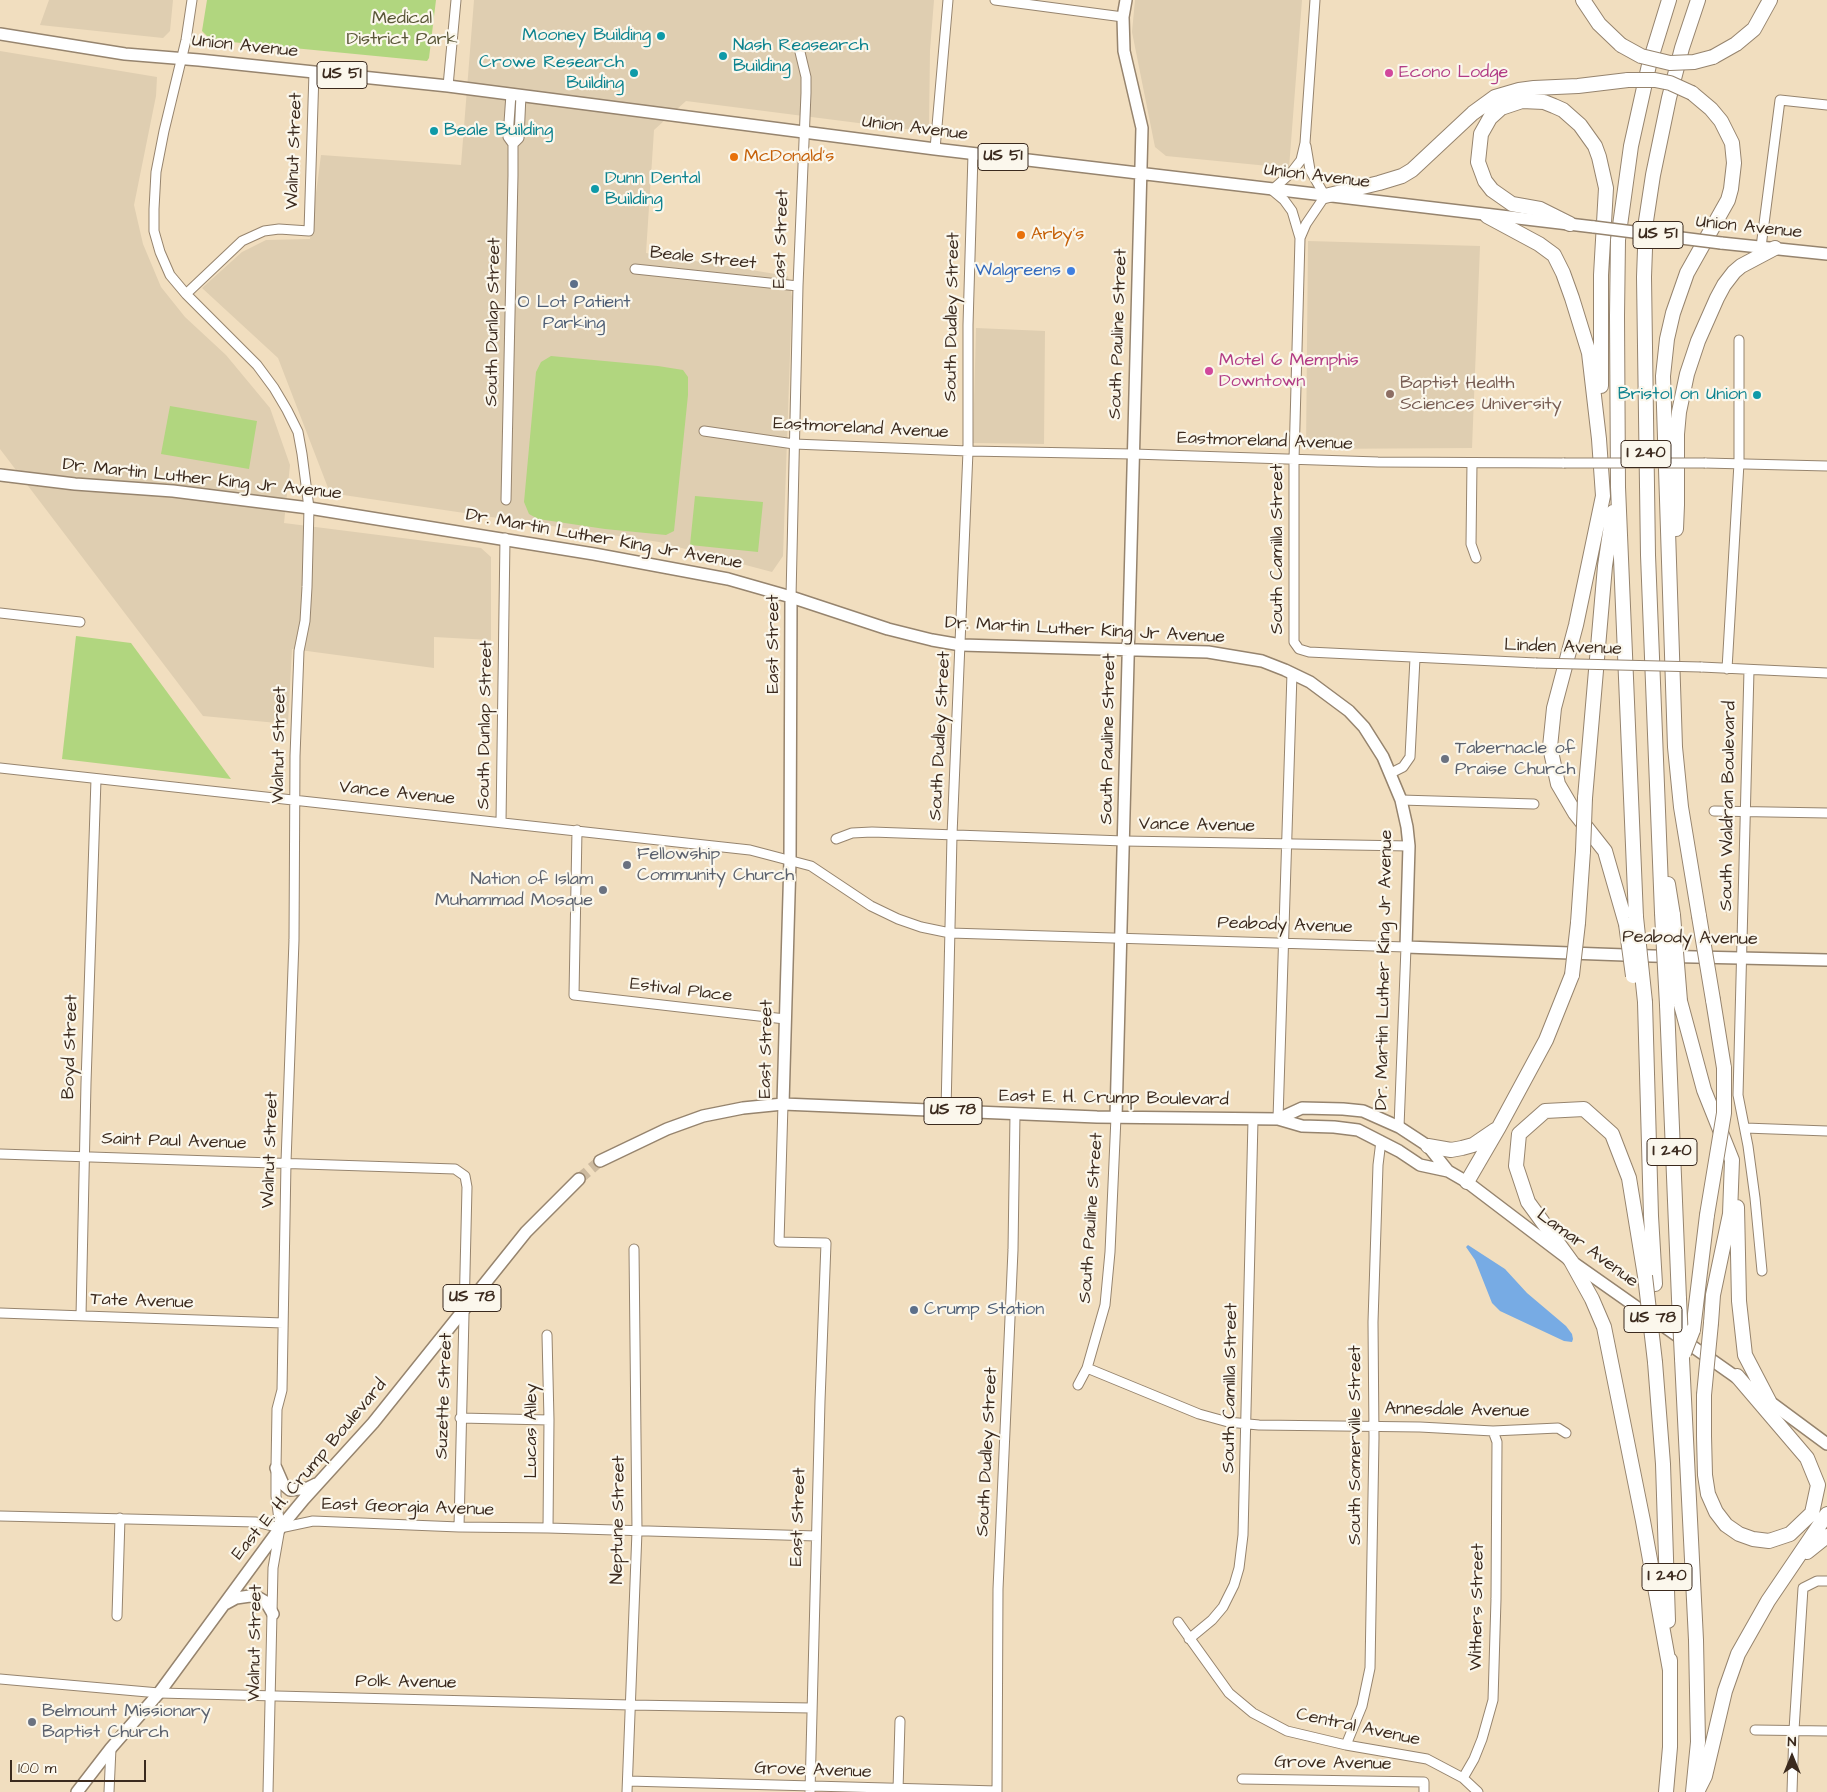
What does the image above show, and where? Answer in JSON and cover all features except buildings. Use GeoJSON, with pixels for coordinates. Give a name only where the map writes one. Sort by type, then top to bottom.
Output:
{"type":"FeatureCollection","features":[{"type":"Feature","properties":{"kind":"highway"},"geometry":{"type":"LineString","coordinates":[[1583,0],[1599,24],[1621,45],[1641,56],[1670,63],[1694,62],[1713,57],[1736,44],[1754,28],[1770,0]]}},
{"type":"Feature","properties":{"kind":"highway","name":"I 240"},"geometry":{"type":"LineString","coordinates":[[1666,1792],[1670,1747],[1670,1670],[1663,1464],[1650,1280],[1651,1216],[1647,1094],[1631,921],[1618,487],[1617,306],[1618,240],[1630,146],[1649,65],[1669,0]]}},
{"type":"Feature","properties":{"kind":"highway","name":"I 240"},"geometry":{"type":"LineString","coordinates":[[1693,1792],[1698,1742],[1696,1640],[1666,1005],[1667,914],[1658,813],[1648,555],[1644,277],[1646,221],[1653,175],[1669,98],[1682,48],[1698,0]]}},
{"type":"Feature","properties":{"kind":"highway"},"geometry":{"type":"LineString","coordinates":[[1325,196],[1379,184],[1402,176],[1412,170],[1473,113],[1495,97],[1534,88],[1578,86],[1628,80],[1655,80],[1670,83],[1692,93],[1711,109],[1732,143],[1734,163],[1728,200],[1687,273],[1673,313],[1664,356],[1663,410],[1675,747],[1681,806],[1724,1068],[1724,1113],[1707,1215],[1693,1330],[1682,1359]]}},
{"type":"Feature","properties":{"kind":"highway"},"geometry":{"type":"LineString","coordinates":[[1570,224],[1540,209],[1512,204],[1492,190],[1485,181],[1478,162],[1481,134],[1490,118],[1501,108],[1522,101],[1544,102],[1563,110],[1580,125],[1595,146],[1599,157],[1606,188],[1601,275],[1599,439]]}},
{"type":"Feature","properties":{"kind":"highway"},"geometry":{"type":"LineString","coordinates":[[1487,216],[1548,249],[1559,262],[1589,353],[1599,439],[1602,496],[1576,625],[1554,708],[1550,747],[1558,784],[1575,813],[1605,851],[1631,921]]}},
{"type":"Feature","properties":{"kind":"highway"},"geometry":{"type":"LineString","coordinates":[[1671,607],[1677,505],[1677,434],[1681,396],[1686,374],[1705,324],[1724,285],[1741,266],[1768,248]]}},
{"type":"Feature","properties":{"kind":"highway"},"geometry":{"type":"LineString","coordinates":[[1467,1182],[1546,1040],[1572,975],[1578,923],[1585,798],[1607,539],[1618,487]]}},
{"type":"Feature","properties":{"kind":"highway"},"geometry":{"type":"LineString","coordinates":[[1667,914],[1680,1001],[1704,1090],[1732,1160],[1737,1201],[1739,1301],[1745,1355],[1769,1400]]}},
{"type":"Feature","properties":{"kind":"highway"},"geometry":{"type":"LineString","coordinates":[[1650,1280],[1629,1178],[1612,1134],[1584,1109],[1545,1111],[1520,1134],[1516,1166],[1528,1202],[1570,1261],[1592,1299],[1604,1327],[1643,1521],[1670,1670]]}},
{"type":"Feature","properties":{"kind":"highway"},"geometry":{"type":"LineString","coordinates":[[1428,1146],[1451,1150],[1462,1148],[1473,1145],[1499,1127]]}},
{"type":"Feature","properties":{"kind":"highway"},"geometry":{"type":"LineString","coordinates":[[1732,1160],[1730,1214],[1714,1295],[1704,1395],[1705,1475],[1708,1494],[1716,1512],[1726,1525],[1739,1534],[1753,1539],[1769,1541],[1790,1534],[1812,1513],[1818,1485],[1807,1458],[1737,1376]]}},
{"type":"Feature","properties":{"kind":"highway"},"geometry":{"type":"LineString","coordinates":[[1697,1792],[1705,1776],[1725,1691],[1738,1654],[1768,1600],[1827,1514]]}},
{"type":"Feature","properties":{"kind":"highway"},"geometry":{"type":"LineString","coordinates":[[1798,1558],[1827,1536]]}},
{"type":"Feature","properties":{"kind":"main road","name":"South Pauline Street"},"geometry":{"type":"LineString","coordinates":[[1116,1117],[1142,174],[1142,128],[1124,51],[1123,17],[1126,0]]}},
{"type":"Feature","properties":{"kind":"main road","name":"Union Avenue"},"geometry":{"type":"LineString","coordinates":[[0,34],[126,54],[448,86],[973,154],[1487,216],[1827,254]]}},
{"type":"Feature","properties":{"kind":"main road","name":"Dr. Martin Luther King Jr Avenue"},"geometry":{"type":"LineString","coordinates":[[0,475],[74,484],[173,491],[309,508],[505,538],[703,573],[791,597],[888,629],[961,645],[1208,652],[1262,661],[1310,682],[1349,711],[1364,726],[1391,773],[1401,800],[1409,846],[1406,947]]}},
{"type":"Feature","properties":{"kind":"main road","name":"East Street"},"geometry":{"type":"LineString","coordinates":[[783,1104],[790,860],[791,597]]}},
{"type":"Feature","properties":{"kind":"main road","name":"Peabody Avenue"},"geometry":{"type":"LineString","coordinates":[[1406,947],[1827,960]]}},
{"type":"Feature","properties":{"kind":"main road","name":"East E. H. Crump Boulevard"},"geometry":{"type":"LineString","coordinates":[[600,1161],[667,1129],[703,1116],[743,1108],[783,1104],[1016,1114],[1278,1119],[1302,1126],[1358,1130],[1381,1141],[1420,1165],[1448,1171]]}},
{"type":"Feature","properties":{"kind":"main road","name":"East E. H. Crump Boulevard"},"geometry":{"type":"LineString","coordinates":[[1278,1119],[1302,1108],[1343,1109],[1363,1112],[1399,1128],[1428,1146],[1448,1171]]}},
{"type":"Feature","properties":{"kind":"main road","name":"Lamar Avenue"},"geometry":{"type":"LineString","coordinates":[[1448,1171],[1467,1182],[1570,1261],[1737,1376],[1827,1444]]}},
{"type":"Feature","properties":{"kind":"main road","name":"East E. H. Crump Boulevard"},"geometry":{"type":"LineString","coordinates":[[77,1792],[111,1748],[159,1693],[280,1528],[373,1423],[526,1232],[578,1179]]}},
{"type":"Feature","properties":{"kind":"main road"},"geometry":{"type":"LineString","coordinates":[[276,1468],[283,1484],[290,1490],[308,1488],[317,1484]]}},
{"type":"Feature","properties":{"kind":"main road"},"geometry":{"type":"LineString","coordinates":[[224,1605],[236,1598],[250,1596],[266,1602],[273,1614]]}},
{"type":"Feature","properties":{"kind":"street","name":"Walnut Street"},"geometry":{"type":"LineString","coordinates":[[192,0],[186,40],[156,172],[154,231],[160,252],[170,275],[186,294],[257,365],[283,402],[298,432],[309,508],[305,621],[299,651],[294,940],[286,1162],[282,1390],[277,1409],[276,1496],[280,1528],[274,1568],[268,1792]]}},
{"type":"Feature","properties":{"kind":"street"},"geometry":{"type":"LineString","coordinates":[[448,86],[456,0]]}},
{"type":"Feature","properties":{"kind":"street"},"geometry":{"type":"LineString","coordinates":[[935,149],[948,0]]}},
{"type":"Feature","properties":{"kind":"street"},"geometry":{"type":"LineString","coordinates":[[995,0],[1123,17]]}},
{"type":"Feature","properties":{"kind":"street"},"geometry":{"type":"LineString","coordinates":[[1272,190],[1291,173],[1300,160],[1305,143],[1315,0]]}},
{"type":"Feature","properties":{"kind":"street","name":"East Street"},"geometry":{"type":"LineString","coordinates":[[791,597],[798,286],[806,77],[799,48]]}},
{"type":"Feature","properties":{"kind":"street","name":"Walnut Street"},"geometry":{"type":"LineString","coordinates":[[186,294],[242,241],[264,231],[280,229],[309,231],[314,72]]}},
{"type":"Feature","properties":{"kind":"street","name":"South Dunlap Street"},"geometry":{"type":"LineString","coordinates":[[506,500],[513,144],[519,138],[516,94]]}},
{"type":"Feature","properties":{"kind":"street"},"geometry":{"type":"LineString","coordinates":[[1768,248],[1780,100],[1827,105]]}},
{"type":"Feature","properties":{"kind":"street"},"geometry":{"type":"LineString","coordinates":[[1305,143],[1310,170],[1316,184],[1325,196]]}},
{"type":"Feature","properties":{"kind":"street","name":"South Dudley Street"},"geometry":{"type":"LineString","coordinates":[[946,1110],[952,835],[968,451],[968,325],[973,154]]}},
{"type":"Feature","properties":{"kind":"street","name":"South Camilla Street"},"geometry":{"type":"LineString","coordinates":[[1272,190],[1284,200],[1292,211],[1300,238],[1294,460],[1294,642],[1299,649]]}},
{"type":"Feature","properties":{"kind":"street","name":"South Camilla Street"},"geometry":{"type":"LineString","coordinates":[[1300,238],[1306,224],[1325,196]]}},
{"type":"Feature","properties":{"kind":"street","name":"Beale Street"},"geometry":{"type":"LineString","coordinates":[[635,269],[798,286]]}},
{"type":"Feature","properties":{"kind":"street"},"geometry":{"type":"LineString","coordinates":[[1727,669],[1738,464],[1739,340]]}},
{"type":"Feature","properties":{"kind":"street","name":"Eastmoreland Avenue"},"geometry":{"type":"LineString","coordinates":[[704,431],[794,444],[968,451],[1472,464],[1705,463],[1827,466]]}},
{"type":"Feature","properties":{"kind":"street"},"geometry":{"type":"LineString","coordinates":[[1472,464],[1470,544],[1476,558]]}},
{"type":"Feature","properties":{"kind":"street","name":"South Dunlap Street"},"geometry":{"type":"LineString","coordinates":[[501,822],[505,538]]}},
{"type":"Feature","properties":{"kind":"street"},"geometry":{"type":"LineString","coordinates":[[0,613],[80,622]]}},
{"type":"Feature","properties":{"kind":"street","name":"Linden Avenue"},"geometry":{"type":"LineString","coordinates":[[1299,649],[1309,652],[1536,664],[1700,667],[1827,673]]}},
{"type":"Feature","properties":{"kind":"street"},"geometry":{"type":"LineString","coordinates":[[1391,773],[1403,767],[1410,757],[1415,658]]}},
{"type":"Feature","properties":{"kind":"street","name":"South Waldran Boulevard"},"geometry":{"type":"LineString","coordinates":[[1749,670],[1738,1094],[1756,1198],[1762,1271]]}},
{"type":"Feature","properties":{"kind":"street"},"geometry":{"type":"LineString","coordinates":[[1278,1119],[1292,673]]}},
{"type":"Feature","properties":{"kind":"street","name":"Vance Avenue"},"geometry":{"type":"LineString","coordinates":[[0,768],[750,850],[790,860]]}},
{"type":"Feature","properties":{"kind":"street","name":"Boyd Street"},"geometry":{"type":"LineString","coordinates":[[82,1316],[96,779]]}},
{"type":"Feature","properties":{"kind":"street"},"geometry":{"type":"LineString","coordinates":[[1401,800],[1534,804]]}},
{"type":"Feature","properties":{"kind":"street"},"geometry":{"type":"LineString","coordinates":[[1714,811],[1827,813]]}},
{"type":"Feature","properties":{"kind":"street","name":"Estival Place"},"geometry":{"type":"LineString","coordinates":[[577,830],[574,995],[785,1019]]}},
{"type":"Feature","properties":{"kind":"street","name":"Vance Avenue"},"geometry":{"type":"LineString","coordinates":[[836,839],[861,832],[1124,841],[1409,846]]}},
{"type":"Feature","properties":{"kind":"street","name":"Peabody Avenue"},"geometry":{"type":"LineString","coordinates":[[790,860],[811,866],[871,906],[898,919],[921,927],[950,933],[1406,947]]}},
{"type":"Feature","properties":{"kind":"street","name":"Dr. Martin Luther King Jr Avenue"},"geometry":{"type":"LineString","coordinates":[[1399,1128],[1406,947]]}},
{"type":"Feature","properties":{"kind":"street","name":"East Street"},"geometry":{"type":"LineString","coordinates":[[783,1104],[780,1242],[826,1243],[810,1790]]}},
{"type":"Feature","properties":{"kind":"street","name":"South Dudley Street"},"geometry":{"type":"LineString","coordinates":[[997,1792],[998,1589],[1014,1250],[1016,1114]]}},
{"type":"Feature","properties":{"kind":"street","name":"South Pauline Street"},"geometry":{"type":"LineString","coordinates":[[1078,1385],[1087,1368],[1105,1305],[1110,1252],[1116,1117]]}},
{"type":"Feature","properties":{"kind":"street","name":"South Camilla Street"},"geometry":{"type":"LineString","coordinates":[[1189,1639],[1212,1620],[1223,1607],[1234,1585],[1239,1568],[1243,1535],[1247,1424],[1253,1120]]}},
{"type":"Feature","properties":{"kind":"street"},"geometry":{"type":"LineString","coordinates":[[1744,1128],[1827,1131]]}},
{"type":"Feature","properties":{"kind":"street","name":"South Somerville Street"},"geometry":{"type":"LineString","coordinates":[[1346,1745],[1362,1706],[1370,1668],[1374,1426],[1373,1322],[1378,1165],[1381,1141]]}},
{"type":"Feature","properties":{"kind":"street","name":"Saint Paul Avenue"},"geometry":{"type":"LineString","coordinates":[[0,1154],[455,1169],[465,1176]]}},
{"type":"Feature","properties":{"kind":"street","name":"Suzette Street"},"geometry":{"type":"LineString","coordinates":[[458,1527],[467,1187],[465,1176]]}},
{"type":"Feature","properties":{"kind":"street","name":"Neptune Street"},"geometry":{"type":"LineString","coordinates":[[627,1792],[637,1530],[634,1249]]}},
{"type":"Feature","properties":{"kind":"street","name":"Tate Avenue"},"geometry":{"type":"LineString","coordinates":[[0,1313],[283,1323]]}},
{"type":"Feature","properties":{"kind":"street","name":"Lucas Alley"},"geometry":{"type":"LineString","coordinates":[[547,1335],[549,1420],[548,1528]]}},
{"type":"Feature","properties":{"kind":"street","name":"Annesdale Avenue"},"geometry":{"type":"LineString","coordinates":[[1087,1368],[1198,1414],[1228,1422],[1493,1431],[1558,1428],[1566,1433]]}},
{"type":"Feature","properties":{"kind":"street"},"geometry":{"type":"LineString","coordinates":[[460,1418],[549,1420]]}},
{"type":"Feature","properties":{"kind":"street","name":"Withers Street"},"geometry":{"type":"LineString","coordinates":[[1463,1778],[1474,1760],[1493,1700],[1497,1442],[1493,1431]]}},
{"type":"Feature","properties":{"kind":"street","name":"East Georgia Avenue"},"geometry":{"type":"LineString","coordinates":[[0,1516],[256,1522],[280,1528],[313,1521],[458,1527],[816,1536]]}},
{"type":"Feature","properties":{"kind":"street"},"geometry":{"type":"LineString","coordinates":[[116,1616],[120,1518]]}},
{"type":"Feature","properties":{"kind":"street"},"geometry":{"type":"LineString","coordinates":[[1792,1792],[1803,1588],[1817,1581],[1827,1581]]}},
{"type":"Feature","properties":{"kind":"street","name":"Central Avenue"},"geometry":{"type":"LineString","coordinates":[[1178,1622],[1229,1693],[1253,1713],[1287,1731],[1346,1745],[1427,1759],[1463,1778],[1478,1792]]}},
{"type":"Feature","properties":{"kind":"street","name":"Polk Avenue"},"geometry":{"type":"LineString","coordinates":[[0,1679],[159,1693],[811,1708]]}},
{"type":"Feature","properties":{"kind":"street"},"geometry":{"type":"LineString","coordinates":[[898,1790],[900,1721]]}},
{"type":"Feature","properties":{"kind":"street"},"geometry":{"type":"LineString","coordinates":[[1755,1730],[1827,1731]]}},
{"type":"Feature","properties":{"kind":"street"},"geometry":{"type":"LineString","coordinates":[[108,1792],[111,1748]]}},
{"type":"Feature","properties":{"kind":"street","name":"Grove Avenue"},"geometry":{"type":"LineString","coordinates":[[1242,1779],[1424,1782],[1424,1792]]}},
{"type":"Feature","properties":{"kind":"street","name":"Grove Avenue"},"geometry":{"type":"LineString","coordinates":[[628,1781],[810,1790],[997,1792]]}},
{"type":"Feature","properties":{"kind":"shaded area"},"geometry":{"type":"Polygon","coordinates":[[[49,0],[173,0],[170,31],[163,38],[40,25],[49,0]]]}},
{"type":"Feature","properties":{"kind":"shaded area"},"geometry":{"type":"Polygon","coordinates":[[[474,0],[934,0],[930,50],[929,126],[921,131],[686,101],[654,130],[646,253],[788,276],[792,297],[783,556],[772,572],[659,542],[330,493],[278,358],[202,288],[242,252],[266,240],[310,239],[321,155],[461,165],[474,0]]]}},
{"type":"Feature","properties":{"kind":"shaded area"},"geometry":{"type":"Polygon","coordinates":[[[1135,0],[1302,0],[1289,168],[1166,156],[1155,147],[1132,32],[1135,0]]]}},
{"type":"Feature","properties":{"kind":"shaded area"},"geometry":{"type":"Polygon","coordinates":[[[0,51],[157,77],[156,96],[134,205],[143,244],[161,287],[185,317],[226,355],[270,408],[290,465],[284,523],[481,548],[491,557],[491,640],[434,637],[434,668],[292,649],[288,724],[203,716],[0,449],[0,51]]]}},
{"type":"Feature","properties":{"kind":"shaded area","name":"Baptist Health Sciences University"},"geometry":{"type":"Polygon","coordinates":[[[1308,241],[1480,246],[1472,448],[1306,449],[1308,241]]]}},
{"type":"Feature","properties":{"kind":"shaded area"},"geometry":{"type":"Polygon","coordinates":[[[976,328],[1045,331],[1044,444],[973,443],[976,328]]]}},
{"type":"Feature","properties":{"kind":"green space","name":"Medical District Park"},"geometry":{"type":"Polygon","coordinates":[[[207,0],[436,0],[429,58],[427,61],[211,40],[202,31],[207,0]]]}},
{"type":"Feature","properties":{"kind":"green space"},"geometry":{"type":"Polygon","coordinates":[[[551,356],[658,366],[683,370],[688,377],[688,395],[674,531],[666,535],[605,529],[538,519],[529,514],[524,502],[536,372],[541,362],[551,356]]]}},
{"type":"Feature","properties":{"kind":"green space"},"geometry":{"type":"Polygon","coordinates":[[[170,406],[257,421],[249,469],[161,454],[170,406]]]}},
{"type":"Feature","properties":{"kind":"green space"},"geometry":{"type":"Polygon","coordinates":[[[695,496],[763,502],[758,552],[690,545],[695,496]]]}},
{"type":"Feature","properties":{"kind":"green space"},"geometry":{"type":"Polygon","coordinates":[[[76,636],[131,643],[231,779],[62,759],[76,636]]]}},
{"type":"Feature","properties":{"kind":"water"},"geometry":{"type":"Polygon","coordinates":[[[1468,1245],[1505,1269],[1527,1293],[1566,1326],[1572,1334],[1572,1342],[1564,1341],[1500,1311],[1492,1303],[1475,1260],[1466,1247],[1468,1245]]]}},
{"type":"Feature","properties":{"kind":"tunnel"},"geometry":{"type":"LineString","coordinates":[[579,1179],[600,1161]]}},
{"type":"Feature","properties":{"kind":"place","name":"Mooney Building"},"geometry":{"type":"Point","coordinates":[661,36]}},
{"type":"Feature","properties":{"kind":"place","name":"Nash Reasearch Building"},"geometry":{"type":"Point","coordinates":[723,56]}},
{"type":"Feature","properties":{"kind":"place","name":"Crowe Research Building"},"geometry":{"type":"Point","coordinates":[634,73]}},
{"type":"Feature","properties":{"kind":"place","name":"Econo Lodge"},"geometry":{"type":"Point","coordinates":[1389,73]}},
{"type":"Feature","properties":{"kind":"place","name":"Beale Building"},"geometry":{"type":"Point","coordinates":[434,131]}},
{"type":"Feature","properties":{"kind":"place","name":"McDonald's"},"geometry":{"type":"Point","coordinates":[734,157]}},
{"type":"Feature","properties":{"kind":"place","name":"Dunn Dental Building"},"geometry":{"type":"Point","coordinates":[595,189]}},
{"type":"Feature","properties":{"kind":"place","name":"Arby's"},"geometry":{"type":"Point","coordinates":[1021,235]}},
{"type":"Feature","properties":{"kind":"place","name":"Walgreens"},"geometry":{"type":"Point","coordinates":[1071,271]}},
{"type":"Feature","properties":{"kind":"place","name":"O Lot Patient Parking"},"geometry":{"type":"Point","coordinates":[574,284]}},
{"type":"Feature","properties":{"kind":"place","name":"Motel 6 Memphis Downtown"},"geometry":{"type":"Point","coordinates":[1209,371]}},
{"type":"Feature","properties":{"kind":"place","name":"Baptist Health Sciences University"},"geometry":{"type":"Point","coordinates":[1390,394]}},
{"type":"Feature","properties":{"kind":"place","name":"Bristol on Union"},"geometry":{"type":"Point","coordinates":[1757,395]}},
{"type":"Feature","properties":{"kind":"place","name":"Tabernacle of Praise Church"},"geometry":{"type":"Point","coordinates":[1445,759]}},
{"type":"Feature","properties":{"kind":"place","name":"Fellowship Community Church"},"geometry":{"type":"Point","coordinates":[627,865]}},
{"type":"Feature","properties":{"kind":"place","name":"Nation of Islam Muhammad Mosque"},"geometry":{"type":"Point","coordinates":[603,890]}},
{"type":"Feature","properties":{"kind":"place","name":"Crump Station"},"geometry":{"type":"Point","coordinates":[914,1310]}},
{"type":"Feature","properties":{"kind":"place","name":"Belmount Missionary Baptist Church"},"geometry":{"type":"Point","coordinates":[32,1722]}}]}
